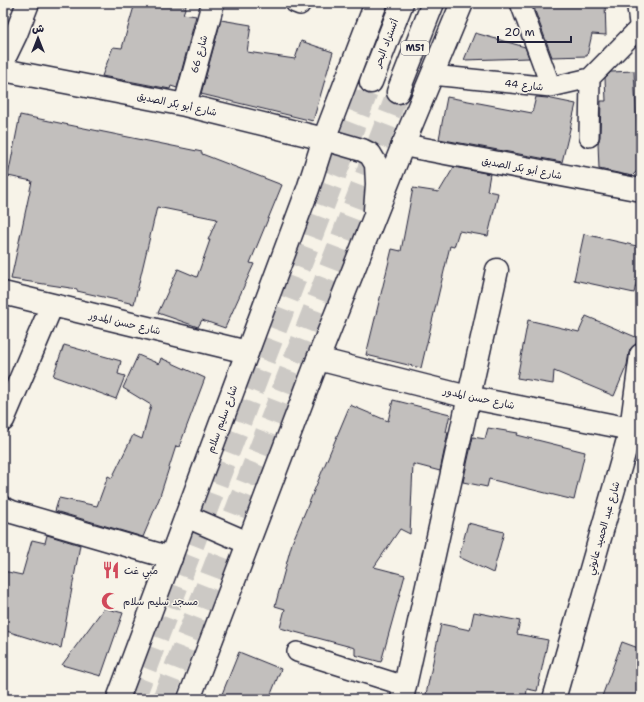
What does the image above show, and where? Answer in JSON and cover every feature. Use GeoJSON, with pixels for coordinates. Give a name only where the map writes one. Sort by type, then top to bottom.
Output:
{"type":"FeatureCollection","features":[{"type":"Feature","properties":{"kind":"main road"},"geometry":{"type":"LineString","coordinates":[[3,61],[16,34],[28,3]]}},
{"type":"Feature","properties":{"kind":"main road","name":"شارع 66"},"geometry":{"type":"LineString","coordinates":[[185,105],[213,3]]}},
{"type":"Feature","properties":{"kind":"main road","name":"شارع سليم سلام"},"geometry":{"type":"LineString","coordinates":[[118,699],[308,189],[324,139],[376,3]]}},
{"type":"Feature","properties":{"kind":"main road","name":"أتستراد البحر"},"geometry":{"type":"LineString","coordinates":[[371,82],[402,3]]}},
{"type":"Feature","properties":{"kind":"main road","name":"M51"},"geometry":{"type":"LineString","coordinates":[[398,92],[433,3]]}},
{"type":"Feature","properties":{"kind":"main road"},"geometry":{"type":"LineString","coordinates":[[189,699],[318,359],[403,145],[462,3]]}},
{"type":"Feature","properties":{"kind":"main road"},"geometry":{"type":"LineString","coordinates":[[638,3],[641,27]]}},
{"type":"Feature","properties":{"kind":"main road","name":"شارع أبو بكر الصديق"},"geometry":{"type":"LineString","coordinates":[[3,70],[185,105],[350,146],[370,154],[376,164],[377,184],[375,218]]}},
{"type":"Feature","properties":{"kind":"main road","name":"شارع أبو بكر الصديق"},"geometry":{"type":"LineString","coordinates":[[403,145],[641,190]]}},
{"type":"Feature","properties":{"kind":"main road"},"geometry":{"type":"LineString","coordinates":[[404,693],[496,270]]}},
{"type":"Feature","properties":{"kind":"main road","name":"شارع حسن المدور"},"geometry":{"type":"LineString","coordinates":[[3,294],[247,352]]}},
{"type":"Feature","properties":{"kind":"main road"},"geometry":{"type":"LineString","coordinates":[[3,420],[52,305]]}},
{"type":"Feature","properties":{"kind":"main road","name":"شارع عبد الحميد عانوتي"},"geometry":{"type":"LineString","coordinates":[[554,699],[636,430],[641,355]]}},
{"type":"Feature","properties":{"kind":"main road","name":"شارع حسن المدور"},"geometry":{"type":"LineString","coordinates":[[318,359],[468,397],[636,430]]}},
{"type":"Feature","properties":{"kind":"main road"},"geometry":{"type":"LineString","coordinates":[[3,508],[12,512],[171,558]]}},
{"type":"Feature","properties":{"kind":"main road"},"geometry":{"type":"LineString","coordinates":[[186,516],[248,543]]}},
{"type":"Feature","properties":{"kind":"street"},"geometry":{"type":"LineString","coordinates":[[295,3],[300,5],[301,3]]}},
{"type":"Feature","properties":{"kind":"street","name":"شارع 44"},"geometry":{"type":"LineString","coordinates":[[432,75],[551,87],[520,3]]}},
{"type":"Feature","properties":{"kind":"street"},"geometry":{"type":"LineString","coordinates":[[551,87],[590,78],[641,27]]}},
{"type":"Feature","properties":{"kind":"street"},"geometry":{"type":"LineString","coordinates":[[589,137],[590,78]]}},
{"type":"Feature","properties":{"kind":"street"},"geometry":{"type":"LineString","coordinates":[[297,652],[404,693]]}},
{"type":"Feature","properties":{"kind":"building"},"geometry":{"type":"Polygon","coordinates":[[[135,3],[187,3],[183,14],[196,16],[177,88],[171,86],[170,89],[102,76],[113,47],[122,48],[135,3]]]}},
{"type":"Feature","properties":{"kind":"building"},"geometry":{"type":"Polygon","coordinates":[[[534,3],[605,3],[606,35],[592,34],[587,56],[552,57],[535,11],[534,3]]]}},
{"type":"Feature","properties":{"kind":"building"},"geometry":{"type":"Polygon","coordinates":[[[221,20],[251,25],[247,52],[295,59],[301,41],[333,52],[313,121],[201,94],[221,20]]]}},
{"type":"Feature","properties":{"kind":"building"},"geometry":{"type":"Polygon","coordinates":[[[475,33],[525,47],[529,58],[464,60],[475,33]]]}},
{"type":"Feature","properties":{"kind":"building"},"geometry":{"type":"Polygon","coordinates":[[[634,71],[639,169],[632,176],[599,169],[598,143],[600,137],[601,101],[606,101],[605,78],[611,72],[634,71]]]}},
{"type":"Feature","properties":{"kind":"building"},"geometry":{"type":"Polygon","coordinates":[[[447,97],[532,113],[536,97],[576,104],[562,162],[439,139],[447,97]]]}},
{"type":"Feature","properties":{"kind":"building"},"geometry":{"type":"Polygon","coordinates":[[[20,115],[202,152],[202,154],[282,185],[250,263],[254,264],[225,328],[202,320],[198,327],[158,313],[178,269],[197,277],[210,240],[208,240],[217,219],[157,207],[134,304],[77,291],[77,289],[11,279],[32,181],[8,176],[20,115]]]}},
{"type":"Feature","properties":{"kind":"building"},"geometry":{"type":"Polygon","coordinates":[[[454,167],[490,174],[487,191],[498,193],[488,236],[459,231],[454,247],[450,246],[421,368],[366,355],[392,249],[401,251],[413,188],[439,192],[454,167]]]}},
{"type":"Feature","properties":{"kind":"building"},"geometry":{"type":"Polygon","coordinates":[[[584,234],[641,247],[641,262],[634,293],[574,280],[584,234]]]}},
{"type":"Feature","properties":{"kind":"building"},"geometry":{"type":"Polygon","coordinates":[[[586,316],[638,338],[636,344],[631,348],[627,365],[614,396],[554,371],[553,384],[517,378],[528,320],[579,332],[586,316]]]}},
{"type":"Feature","properties":{"kind":"building"},"geometry":{"type":"Polygon","coordinates":[[[64,345],[121,361],[118,374],[125,376],[116,399],[53,376],[64,345]]]}},
{"type":"Feature","properties":{"kind":"building"},"geometry":{"type":"Polygon","coordinates":[[[138,355],[159,364],[161,358],[205,378],[179,447],[176,446],[159,499],[143,537],[55,511],[59,498],[97,506],[108,476],[112,478],[133,435],[142,439],[151,405],[123,388],[138,355]]]}},
{"type":"Feature","properties":{"kind":"building"},"geometry":{"type":"Polygon","coordinates":[[[393,400],[450,414],[440,471],[413,464],[410,534],[400,529],[374,567],[405,575],[381,662],[355,655],[355,648],[280,628],[285,609],[275,606],[292,543],[350,405],[388,421],[393,400]]]}},
{"type":"Feature","properties":{"kind":"building"},"geometry":{"type":"Polygon","coordinates":[[[488,428],[518,433],[517,435],[585,452],[574,500],[489,479],[487,487],[463,482],[473,437],[485,439],[488,428]]]}},
{"type":"Feature","properties":{"kind":"building"},"geometry":{"type":"Polygon","coordinates":[[[468,523],[504,532],[493,573],[459,557],[468,523]]]}},
{"type":"Feature","properties":{"kind":"building"},"geometry":{"type":"Polygon","coordinates":[[[47,535],[80,545],[61,648],[3,630],[3,571],[22,575],[32,540],[45,543],[47,535]]]}},
{"type":"Feature","properties":{"kind":"building"},"geometry":{"type":"Polygon","coordinates":[[[104,608],[123,613],[101,676],[62,665],[104,608]]]}},
{"type":"Feature","properties":{"kind":"building"},"geometry":{"type":"Polygon","coordinates":[[[474,612],[520,621],[517,634],[548,640],[537,691],[527,689],[526,699],[425,699],[441,624],[470,630],[474,612]]]}},
{"type":"Feature","properties":{"kind":"building"},"geometry":{"type":"Polygon","coordinates":[[[622,642],[641,649],[641,699],[601,699],[622,642]]]}},
{"type":"Feature","properties":{"kind":"building"},"geometry":{"type":"Polygon","coordinates":[[[239,652],[281,669],[269,699],[220,699],[239,652]]]}},
{"type":"Feature","properties":{"kind":"tunnel"},"geometry":{"type":"LineString","coordinates":[[134,699],[371,82]]}},
{"type":"Feature","properties":{"kind":"tunnel"},"geometry":{"type":"LineString","coordinates":[[163,699],[398,92]]}},
{"type":"Feature","properties":{"kind":"place","name":"مبي غت"},"geometry":{"type":"Point","coordinates":[111,570]}},
{"type":"Feature","properties":{"kind":"place","name":"مسجد سليم سلام"},"geometry":{"type":"Point","coordinates":[110,601]}}]}
